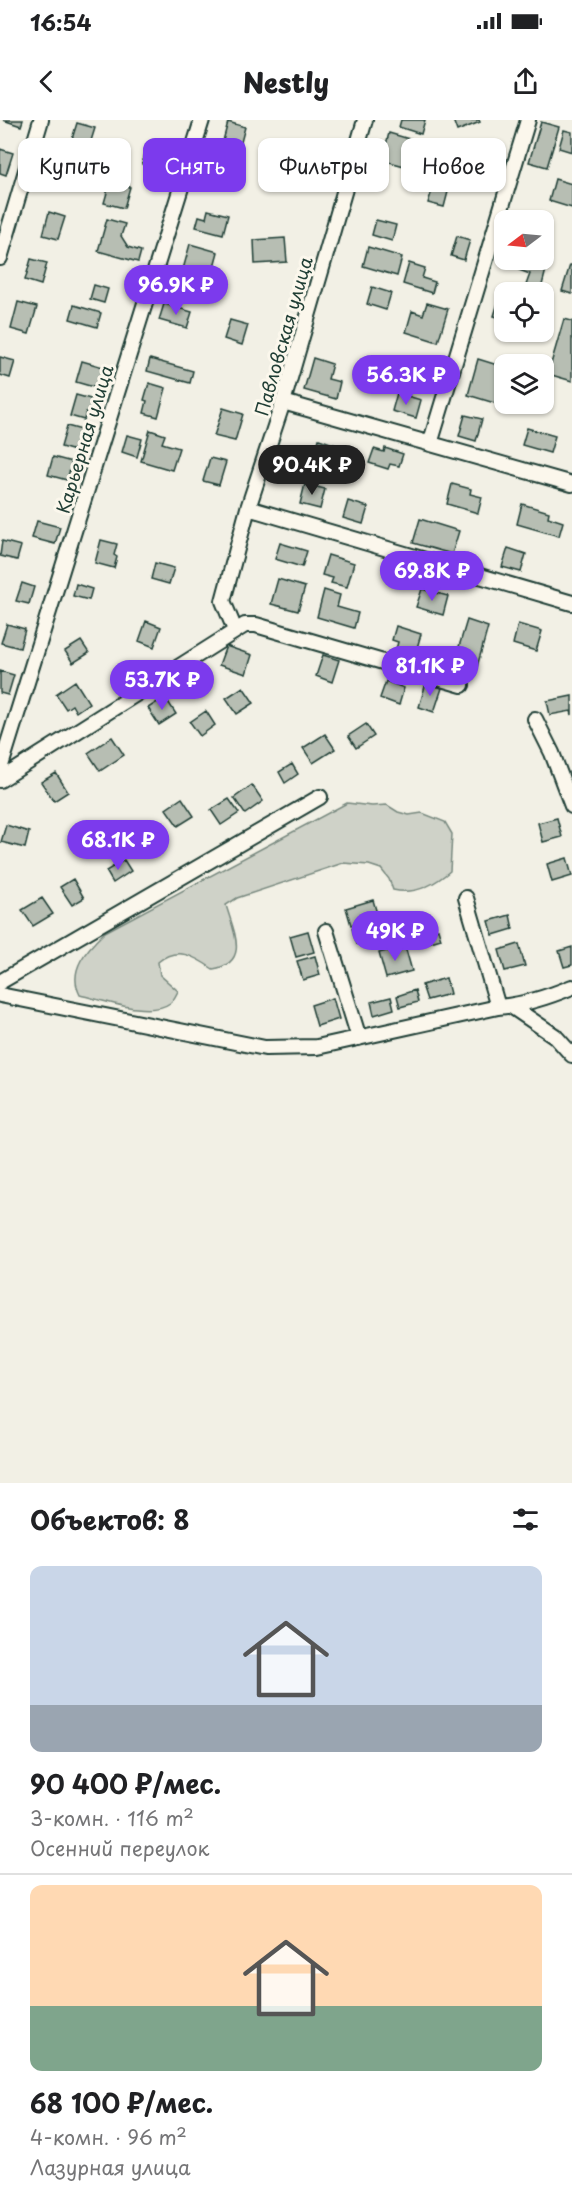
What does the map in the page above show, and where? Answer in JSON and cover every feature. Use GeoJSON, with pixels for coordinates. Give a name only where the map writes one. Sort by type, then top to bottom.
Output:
{"type":"FeatureCollection","features":[{"type":"Feature","properties":{"kind":"street"},"geometry":{"type":"LineString","coordinates":[[0,258],[42,120]]}},
{"type":"Feature","properties":{"kind":"street","name":"Карьерная улица"},"geometry":{"type":"LineString","coordinates":[[0,768],[202,120]]}},
{"type":"Feature","properties":{"kind":"street","name":"Павловская улица"},"geometry":{"type":"LineString","coordinates":[[235,630],[223,601],[248,508],[283,402],[365,120]]}},
{"type":"Feature","properties":{"kind":"street"},"geometry":{"type":"LineString","coordinates":[[430,444],[528,120]]}},
{"type":"Feature","properties":{"kind":"street"},"geometry":{"type":"LineString","coordinates":[[283,402],[572,484]]}},
{"type":"Feature","properties":{"kind":"street"},"geometry":{"type":"LineString","coordinates":[[248,508],[572,603]]}},
{"type":"Feature","properties":{"kind":"street"},"geometry":{"type":"LineString","coordinates":[[0,780],[245,625],[256,625],[462,685]]}},
{"type":"Feature","properties":{"kind":"street"},"geometry":{"type":"LineString","coordinates":[[535,719],[552,753],[572,806]]}},
{"type":"Feature","properties":{"kind":"street"},"geometry":{"type":"LineString","coordinates":[[0,982],[320,797]]}},
{"type":"Feature","properties":{"kind":"street"},"geometry":{"type":"LineString","coordinates":[[466,898],[504,1006],[555,1036],[572,1055]]}},
{"type":"Feature","properties":{"kind":"street"},"geometry":{"type":"LineString","coordinates":[[326,931],[359,1038]]}},
{"type":"Feature","properties":{"kind":"street"},"geometry":{"type":"LineString","coordinates":[[0,995],[265,1048],[317,1047],[548,997],[572,987]]}},
{"type":"Feature","properties":{"kind":"shaded area"},"geometry":{"type":"Polygon","coordinates":[[[347,803],[387,805],[398,812],[409,815],[422,813],[445,822],[452,834],[450,871],[423,888],[401,891],[393,890],[389,879],[381,869],[369,865],[343,863],[237,898],[226,905],[235,935],[236,953],[225,966],[213,969],[199,960],[179,954],[165,957],[158,962],[160,975],[178,991],[170,1003],[151,1009],[139,1008],[80,995],[77,986],[77,969],[86,953],[105,932],[347,803]]]}},
{"type":"Feature","properties":{"kind":"building"},"geometry":{"type":"Polygon","coordinates":[[[3,120],[23,120],[21,126],[3,120]]]}},
{"type":"Feature","properties":{"kind":"building"},"geometry":{"type":"Polygon","coordinates":[[[401,120],[425,120],[421,134],[399,127],[401,120]]]}},
{"type":"Feature","properties":{"kind":"building"},"geometry":{"type":"Polygon","coordinates":[[[453,120],[479,120],[480,122],[457,131],[453,120]]]}},
{"type":"Feature","properties":{"kind":"building"},"geometry":{"type":"Polygon","coordinates":[[[228,122],[245,127],[242,138],[224,138],[228,122]]]}},
{"type":"Feature","properties":{"kind":"building"},"geometry":{"type":"Polygon","coordinates":[[[541,122],[559,127],[547,167],[529,162],[541,122]]]}},
{"type":"Feature","properties":{"kind":"building"},"geometry":{"type":"Polygon","coordinates":[[[77,123],[95,128],[92,138],[72,138],[77,123]]]}},
{"type":"Feature","properties":{"kind":"building"},"geometry":{"type":"Polygon","coordinates":[[[564,130],[572,132],[572,152],[559,148],[564,130]]]}},
{"type":"Feature","properties":{"kind":"building"},"geometry":{"type":"Polygon","coordinates":[[[389,133],[406,138],[401,138],[401,165],[389,162],[389,133]]]}},
{"type":"Feature","properties":{"kind":"building"},"geometry":{"type":"Polygon","coordinates":[[[0,149],[13,153],[6,175],[0,173],[0,149]]]}},
{"type":"Feature","properties":{"kind":"building"},"geometry":{"type":"Polygon","coordinates":[[[555,179],[572,184],[572,208],[549,201],[555,179]]]}},
{"type":"Feature","properties":{"kind":"building"},"geometry":{"type":"Polygon","coordinates":[[[107,192],[129,192],[124,208],[104,203],[107,192]]]}},
{"type":"Feature","properties":{"kind":"building"},"geometry":{"type":"Polygon","coordinates":[[[431,192],[448,192],[444,207],[428,203],[431,192]]]}},
{"type":"Feature","properties":{"kind":"building"},"geometry":{"type":"Polygon","coordinates":[[[208,210],[228,215],[223,234],[196,227],[199,216],[206,218],[208,210]]]}},
{"type":"Feature","properties":{"kind":"building"},"geometry":{"type":"Polygon","coordinates":[[[49,212],[65,217],[58,239],[43,235],[49,212]]]}},
{"type":"Feature","properties":{"kind":"building"},"geometry":{"type":"Polygon","coordinates":[[[107,219],[125,224],[121,236],[128,247],[141,251],[138,262],[98,251],[107,219]]]}},
{"type":"Feature","properties":{"kind":"building"},"geometry":{"type":"Polygon","coordinates":[[[376,220],[396,225],[392,241],[372,235],[376,220]]]}},
{"type":"Feature","properties":{"kind":"building"},"geometry":{"type":"Polygon","coordinates":[[[457,236],[470,240],[464,260],[451,256],[457,236]]]}},
{"type":"Feature","properties":{"kind":"building"},"geometry":{"type":"Polygon","coordinates":[[[285,238],[287,262],[255,264],[254,240],[285,238]]]}},
{"type":"Feature","properties":{"kind":"building"},"geometry":{"type":"Polygon","coordinates":[[[190,244],[218,252],[210,281],[182,273],[190,244]]]}},
{"type":"Feature","properties":{"kind":"building"},"geometry":{"type":"Polygon","coordinates":[[[368,247],[402,257],[397,276],[363,266],[368,247]]]}},
{"type":"Feature","properties":{"kind":"building"},"geometry":{"type":"Polygon","coordinates":[[[31,259],[47,263],[41,285],[25,280],[31,259]]]}},
{"type":"Feature","properties":{"kind":"building"},"geometry":{"type":"Polygon","coordinates":[[[409,263],[425,268],[422,278],[435,282],[432,293],[403,284],[409,263]]]}},
{"type":"Feature","properties":{"kind":"building"},"geometry":{"type":"Polygon","coordinates":[[[570,265],[572,265],[572,294],[562,291],[570,265]]]}},
{"type":"Feature","properties":{"kind":"building"},"geometry":{"type":"Polygon","coordinates":[[[519,270],[546,270],[543,282],[527,282],[530,274],[519,270]]]}},
{"type":"Feature","properties":{"kind":"building"},"geometry":{"type":"Polygon","coordinates":[[[94,285],[108,289],[104,303],[90,299],[94,285]]]}},
{"type":"Feature","properties":{"kind":"building"},"geometry":{"type":"Polygon","coordinates":[[[372,287],[391,293],[386,310],[367,304],[372,287]]]}},
{"type":"Feature","properties":{"kind":"building"},"geometry":{"type":"Polygon","coordinates":[[[18,302],[37,307],[29,334],[11,329],[18,302]]]}},
{"type":"Feature","properties":{"kind":"building"},"geometry":{"type":"Polygon","coordinates":[[[427,303],[448,309],[438,342],[406,332],[412,311],[423,315],[427,303]]]}},
{"type":"Feature","properties":{"kind":"building"},"geometry":{"type":"Polygon","coordinates":[[[164,304],[192,312],[187,328],[159,320],[164,304]]]}},
{"type":"Feature","properties":{"kind":"building"},"geometry":{"type":"Polygon","coordinates":[[[74,305],[101,313],[97,327],[70,319],[74,305]]]}},
{"type":"Feature","properties":{"kind":"building"},"geometry":{"type":"Polygon","coordinates":[[[564,319],[572,321],[572,381],[554,376],[554,354],[564,319]]]}},
{"type":"Feature","properties":{"kind":"building"},"geometry":{"type":"Polygon","coordinates":[[[230,320],[248,325],[242,345],[224,339],[230,320]]]}},
{"type":"Feature","properties":{"kind":"building"},"geometry":{"type":"Polygon","coordinates":[[[0,357],[15,361],[10,378],[0,375],[0,357]]]}},
{"type":"Feature","properties":{"kind":"building"},"geometry":{"type":"Polygon","coordinates":[[[313,358],[332,364],[328,379],[340,382],[336,399],[304,390],[313,358]]]}},
{"type":"Feature","properties":{"kind":"building"},"geometry":{"type":"Polygon","coordinates":[[[150,359],[193,371],[190,383],[147,371],[150,359]]]}},
{"type":"Feature","properties":{"kind":"building"},"geometry":{"type":"Polygon","coordinates":[[[478,359],[494,364],[494,403],[468,395],[478,359]]]}},
{"type":"Feature","properties":{"kind":"building"},"geometry":{"type":"Polygon","coordinates":[[[82,361],[103,367],[97,388],[76,382],[82,361]]]}},
{"type":"Feature","properties":{"kind":"building"},"geometry":{"type":"Polygon","coordinates":[[[149,383],[166,388],[158,417],[144,413],[147,401],[144,400],[149,383]]]}},
{"type":"Feature","properties":{"kind":"building"},"geometry":{"type":"Polygon","coordinates":[[[397,393],[421,400],[416,418],[392,411],[397,393]]]}},
{"type":"Feature","properties":{"kind":"building"},"geometry":{"type":"Polygon","coordinates":[[[76,395],[98,401],[94,415],[86,412],[84,420],[70,416],[76,395]]]}},
{"type":"Feature","properties":{"kind":"building"},"geometry":{"type":"Polygon","coordinates":[[[223,408],[243,414],[235,441],[214,436],[223,408]]]}},
{"type":"Feature","properties":{"kind":"building"},"geometry":{"type":"Polygon","coordinates":[[[465,415],[482,419],[476,441],[459,436],[465,415]]]}},
{"type":"Feature","properties":{"kind":"building"},"geometry":{"type":"Polygon","coordinates":[[[67,426],[89,432],[85,446],[77,444],[75,451],[61,447],[67,426]]]}},
{"type":"Feature","properties":{"kind":"building"},"geometry":{"type":"Polygon","coordinates":[[[527,428],[555,436],[550,453],[522,445],[527,428]]]}},
{"type":"Feature","properties":{"kind":"building"},"geometry":{"type":"Polygon","coordinates":[[[150,430],[165,435],[162,443],[179,448],[172,470],[141,461],[150,430]]]}},
{"type":"Feature","properties":{"kind":"building"},"geometry":{"type":"Polygon","coordinates":[[[127,435],[142,439],[137,457],[122,452],[127,435]]]}},
{"type":"Feature","properties":{"kind":"building"},"geometry":{"type":"Polygon","coordinates":[[[319,439],[336,445],[332,456],[339,458],[335,471],[312,464],[319,439]]]}},
{"type":"Feature","properties":{"kind":"building"},"geometry":{"type":"Polygon","coordinates":[[[385,448],[403,454],[399,466],[390,464],[388,469],[369,463],[374,449],[384,452],[385,448]]]}},
{"type":"Feature","properties":{"kind":"building"},"geometry":{"type":"Polygon","coordinates":[[[53,457],[72,462],[67,480],[48,475],[53,457]]]}},
{"type":"Feature","properties":{"kind":"building"},"geometry":{"type":"Polygon","coordinates":[[[210,458],[226,462],[219,485],[203,481],[210,458]]]}},
{"type":"Feature","properties":{"kind":"building"},"geometry":{"type":"Polygon","coordinates":[[[305,484],[325,489],[320,509],[300,504],[305,484]]]}},
{"type":"Feature","properties":{"kind":"building"},"geometry":{"type":"Polygon","coordinates":[[[452,484],[471,489],[470,494],[482,497],[478,513],[447,504],[452,484]]]}},
{"type":"Feature","properties":{"kind":"building"},"geometry":{"type":"Polygon","coordinates":[[[348,501],[368,507],[363,524],[343,518],[348,501]]]}},
{"type":"Feature","properties":{"kind":"building"},"geometry":{"type":"Polygon","coordinates":[[[522,504],[549,512],[548,517],[563,522],[559,536],[517,524],[522,504]]]}},
{"type":"Feature","properties":{"kind":"building"},"geometry":{"type":"Polygon","coordinates":[[[420,519],[459,531],[452,554],[413,543],[420,519]]]}},
{"type":"Feature","properties":{"kind":"building"},"geometry":{"type":"Polygon","coordinates":[[[37,521],[60,527],[55,544],[32,538],[37,521]]]}},
{"type":"Feature","properties":{"kind":"building"},"geometry":{"type":"Polygon","coordinates":[[[101,540],[117,544],[114,568],[95,563],[101,540]]]}},
{"type":"Feature","properties":{"kind":"building"},"geometry":{"type":"Polygon","coordinates":[[[2,541],[21,546],[17,560],[0,556],[2,541]]]}},
{"type":"Feature","properties":{"kind":"building"},"geometry":{"type":"Polygon","coordinates":[[[280,543],[307,551],[302,567],[275,559],[280,543]]]}},
{"type":"Feature","properties":{"kind":"building"},"geometry":{"type":"Polygon","coordinates":[[[508,548],[526,554],[521,572],[502,567],[508,548]]]}},
{"type":"Feature","properties":{"kind":"building"},"geometry":{"type":"Polygon","coordinates":[[[328,555],[354,563],[347,587],[331,583],[333,578],[322,575],[328,555]]]}},
{"type":"Feature","properties":{"kind":"building"},"geometry":{"type":"Polygon","coordinates":[[[155,563],[174,568],[169,584],[151,579],[155,563]]]}},
{"type":"Feature","properties":{"kind":"building"},"geometry":{"type":"Polygon","coordinates":[[[278,579],[305,587],[298,611],[271,604],[278,579]]]}},
{"type":"Feature","properties":{"kind":"building"},"geometry":{"type":"Polygon","coordinates":[[[22,583],[34,587],[29,604],[16,601],[22,583]]]}},
{"type":"Feature","properties":{"kind":"building"},"geometry":{"type":"Polygon","coordinates":[[[76,584],[92,589],[89,600],[73,596],[76,584]]]}},
{"type":"Feature","properties":{"kind":"building"},"geometry":{"type":"Polygon","coordinates":[[[422,589],[448,596],[443,615],[416,607],[422,589]]]}},
{"type":"Feature","properties":{"kind":"building"},"geometry":{"type":"Polygon","coordinates":[[[324,590],[340,595],[337,607],[358,613],[354,628],[317,617],[324,590]]]}},
{"type":"Feature","properties":{"kind":"building"},"geometry":{"type":"Polygon","coordinates":[[[467,620],[488,627],[477,667],[455,660],[467,620]]]}},
{"type":"Feature","properties":{"kind":"building"},"geometry":{"type":"Polygon","coordinates":[[[146,621],[161,627],[154,647],[139,641],[146,621]]]}},
{"type":"Feature","properties":{"kind":"building"},"geometry":{"type":"Polygon","coordinates":[[[7,624],[25,629],[20,648],[1,643],[7,624]]]}},
{"type":"Feature","properties":{"kind":"building"},"geometry":{"type":"Polygon","coordinates":[[[518,624],[542,631],[536,651],[513,644],[518,624]]]}},
{"type":"Feature","properties":{"kind":"building"},"geometry":{"type":"Polygon","coordinates":[[[396,626],[421,634],[415,655],[396,649],[398,642],[392,640],[396,626]]]}},
{"type":"Feature","properties":{"kind":"building"},"geometry":{"type":"Polygon","coordinates":[[[81,641],[89,653],[73,663],[65,651],[81,641]]]}},
{"type":"Feature","properties":{"kind":"building"},"geometry":{"type":"Polygon","coordinates":[[[226,646],[252,655],[246,674],[219,665],[226,646]]]}},
{"type":"Feature","properties":{"kind":"building"},"geometry":{"type":"Polygon","coordinates":[[[323,655],[339,660],[332,682],[316,676],[323,655]]]}},
{"type":"Feature","properties":{"kind":"building"},"geometry":{"type":"Polygon","coordinates":[[[0,671],[14,675],[8,695],[0,693],[0,671]]]}},
{"type":"Feature","properties":{"kind":"building"},"geometry":{"type":"Polygon","coordinates":[[[75,681],[89,703],[76,712],[72,705],[66,709],[56,694],[75,681]]]}},
{"type":"Feature","properties":{"kind":"building"},"geometry":{"type":"Polygon","coordinates":[[[386,681],[404,688],[399,705],[380,698],[386,681]]]}},
{"type":"Feature","properties":{"kind":"building"},"geometry":{"type":"Polygon","coordinates":[[[426,683],[442,688],[434,712],[419,707],[426,683]]]}},
{"type":"Feature","properties":{"kind":"building"},"geometry":{"type":"Polygon","coordinates":[[[243,687],[254,703],[237,714],[226,698],[243,687]]]}},
{"type":"Feature","properties":{"kind":"building"},"geometry":{"type":"Polygon","coordinates":[[[572,696],[572,715],[571,711],[550,715],[547,701],[572,696]]]}},
{"type":"Feature","properties":{"kind":"building"},"geometry":{"type":"Polygon","coordinates":[[[165,697],[176,714],[159,725],[148,708],[165,697]]]}},
{"type":"Feature","properties":{"kind":"building"},"geometry":{"type":"Polygon","coordinates":[[[206,711],[215,725],[200,736],[190,722],[206,711]]]}},
{"type":"Feature","properties":{"kind":"building"},"geometry":{"type":"Polygon","coordinates":[[[366,724],[374,736],[356,748],[348,736],[366,724]]]}},
{"type":"Feature","properties":{"kind":"building"},"geometry":{"type":"Polygon","coordinates":[[[325,734],[335,749],[313,763],[303,748],[325,734]]]}},
{"type":"Feature","properties":{"kind":"building"},"geometry":{"type":"Polygon","coordinates":[[[112,737],[124,755],[100,771],[88,753],[112,737]]]}},
{"type":"Feature","properties":{"kind":"building"},"geometry":{"type":"Polygon","coordinates":[[[292,764],[298,774],[285,783],[279,772],[292,764]]]}},
{"type":"Feature","properties":{"kind":"building"},"geometry":{"type":"Polygon","coordinates":[[[56,773],[68,792],[54,801],[41,782],[56,773]]]}},
{"type":"Feature","properties":{"kind":"building"},"geometry":{"type":"Polygon","coordinates":[[[252,785],[263,801],[245,814],[234,798],[252,785]]]}},
{"type":"Feature","properties":{"kind":"building"},"geometry":{"type":"Polygon","coordinates":[[[182,798],[194,816],[178,826],[166,809],[182,798]]]}},
{"type":"Feature","properties":{"kind":"building"},"geometry":{"type":"Polygon","coordinates":[[[229,799],[239,813],[221,825],[211,810],[229,799]]]}},
{"type":"Feature","properties":{"kind":"building"},"geometry":{"type":"Polygon","coordinates":[[[557,818],[562,837],[543,842],[538,823],[557,818]]]}},
{"type":"Feature","properties":{"kind":"building"},"geometry":{"type":"Polygon","coordinates":[[[148,823],[161,842],[138,856],[123,831],[133,825],[137,830],[148,823]]]}},
{"type":"Feature","properties":{"kind":"building"},"geometry":{"type":"Polygon","coordinates":[[[6,825],[29,832],[25,848],[1,842],[6,825]]]}},
{"type":"Feature","properties":{"kind":"building"},"geometry":{"type":"Polygon","coordinates":[[[567,858],[572,876],[552,882],[547,864],[567,858]]]}},
{"type":"Feature","properties":{"kind":"building"},"geometry":{"type":"Polygon","coordinates":[[[124,860],[131,871],[113,883],[106,871],[124,860]]]}},
{"type":"Feature","properties":{"kind":"building"},"geometry":{"type":"Polygon","coordinates":[[[73,879],[84,898],[72,905],[60,887],[73,879]]]}},
{"type":"Feature","properties":{"kind":"building"},"geometry":{"type":"Polygon","coordinates":[[[42,898],[53,914],[33,926],[22,910],[42,898]]]}},
{"type":"Feature","properties":{"kind":"building"},"geometry":{"type":"Polygon","coordinates":[[[373,900],[378,917],[351,925],[346,908],[373,900]]]}},
{"type":"Feature","properties":{"kind":"building"},"geometry":{"type":"Polygon","coordinates":[[[510,915],[513,929],[493,935],[489,921],[510,915]]]}},
{"type":"Feature","properties":{"kind":"building"},"geometry":{"type":"Polygon","coordinates":[[[379,920],[384,936],[357,944],[352,928],[379,920]]]}},
{"type":"Feature","properties":{"kind":"building"},"geometry":{"type":"Polygon","coordinates":[[[438,929],[441,939],[417,946],[414,936],[438,929]]]}},
{"type":"Feature","properties":{"kind":"building"},"geometry":{"type":"Polygon","coordinates":[[[308,931],[314,952],[296,957],[290,936],[308,931]]]}},
{"type":"Feature","properties":{"kind":"building"},"geometry":{"type":"Polygon","coordinates":[[[519,944],[525,966],[505,971],[499,950],[519,944]]]}},
{"type":"Feature","properties":{"kind":"building"},"geometry":{"type":"Polygon","coordinates":[[[405,946],[412,971],[386,978],[379,953],[405,946]]]}},
{"type":"Feature","properties":{"kind":"building"},"geometry":{"type":"Polygon","coordinates":[[[572,947],[572,965],[564,967],[559,951],[572,947]]]}},
{"type":"Feature","properties":{"kind":"building"},"geometry":{"type":"Polygon","coordinates":[[[315,956],[320,975],[303,980],[297,961],[315,956]]]}},
{"type":"Feature","properties":{"kind":"building"},"geometry":{"type":"Polygon","coordinates":[[[446,978],[450,994],[427,1000],[422,985],[446,978]]]}},
{"type":"Feature","properties":{"kind":"building"},"geometry":{"type":"Polygon","coordinates":[[[415,990],[418,1002],[400,1007],[397,996],[415,990]]]}},
{"type":"Feature","properties":{"kind":"building"},"geometry":{"type":"Polygon","coordinates":[[[391,997],[394,1009],[374,1015],[371,1002],[391,997]]]}},
{"type":"Feature","properties":{"kind":"building"},"geometry":{"type":"Polygon","coordinates":[[[333,998],[339,1019],[317,1026],[311,1005],[333,998]]]}}]}
